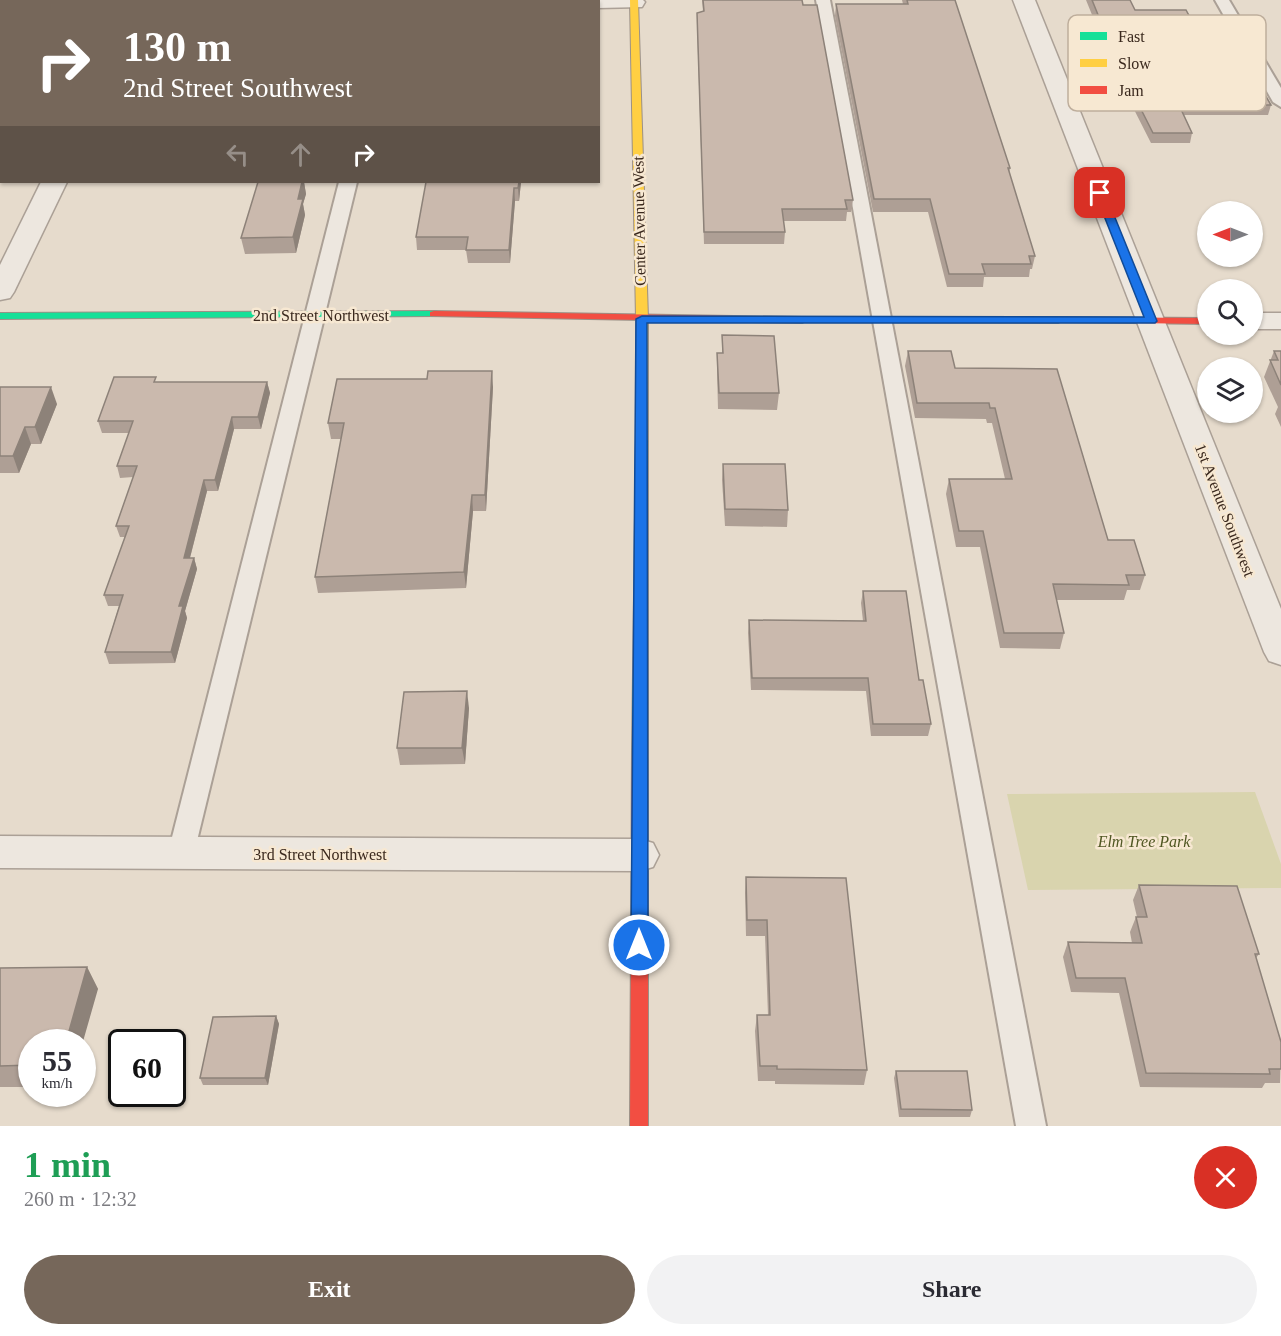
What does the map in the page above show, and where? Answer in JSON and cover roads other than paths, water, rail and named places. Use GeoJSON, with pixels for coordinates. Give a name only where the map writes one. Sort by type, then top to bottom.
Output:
{"type":"FeatureCollection","features":[{"type":"Feature","properties":{"kind":"main road","name":"Center Avenue West"},"geometry":{"type":"LineString","coordinates":[[634,1],[642,319],[639,1126]]}},
{"type":"Feature","properties":{"kind":"main road","name":"2nd Street Northwest"},"geometry":{"type":"LineString","coordinates":[[0,316],[564,314],[642,319],[1197,321]]}},
{"type":"Feature","properties":{"kind":"street","name":"1st Avenue Southwest"},"geometry":{"type":"LineString","coordinates":[[1024,0],[1281,652]]}},
{"type":"Feature","properties":{"kind":"street"},"geometry":{"type":"LineString","coordinates":[[600,2],[634,1]]}},
{"type":"Feature","properties":{"kind":"street"},"geometry":{"type":"LineString","coordinates":[[0,291],[54,183]]}},
{"type":"Feature","properties":{"kind":"street"},"geometry":{"type":"LineString","coordinates":[[1263,321],[1281,321]]}},
{"type":"Feature","properties":{"kind":"street","name":"3rd Street Northwest"},"geometry":{"type":"LineString","coordinates":[[0,852],[639,855]]}},
{"type":"Feature","properties":{"kind":"lane"},"geometry":{"type":"LineString","coordinates":[[823,0],[1031,1126]]}},
{"type":"Feature","properties":{"kind":"lane"},"geometry":{"type":"LineString","coordinates":[[1222,0],[1231,15]]}},
{"type":"Feature","properties":{"kind":"lane"},"geometry":{"type":"LineString","coordinates":[[1266,76],[1281,102]]}},
{"type":"Feature","properties":{"kind":"lane"},"geometry":{"type":"LineString","coordinates":[[181,853],[348,183]]}},
{"type":"Feature","properties":{"kind":"park label","name":"Elm Tree Park"},"geometry":{"type":"Point","coordinates":[1144,841]}}]}
